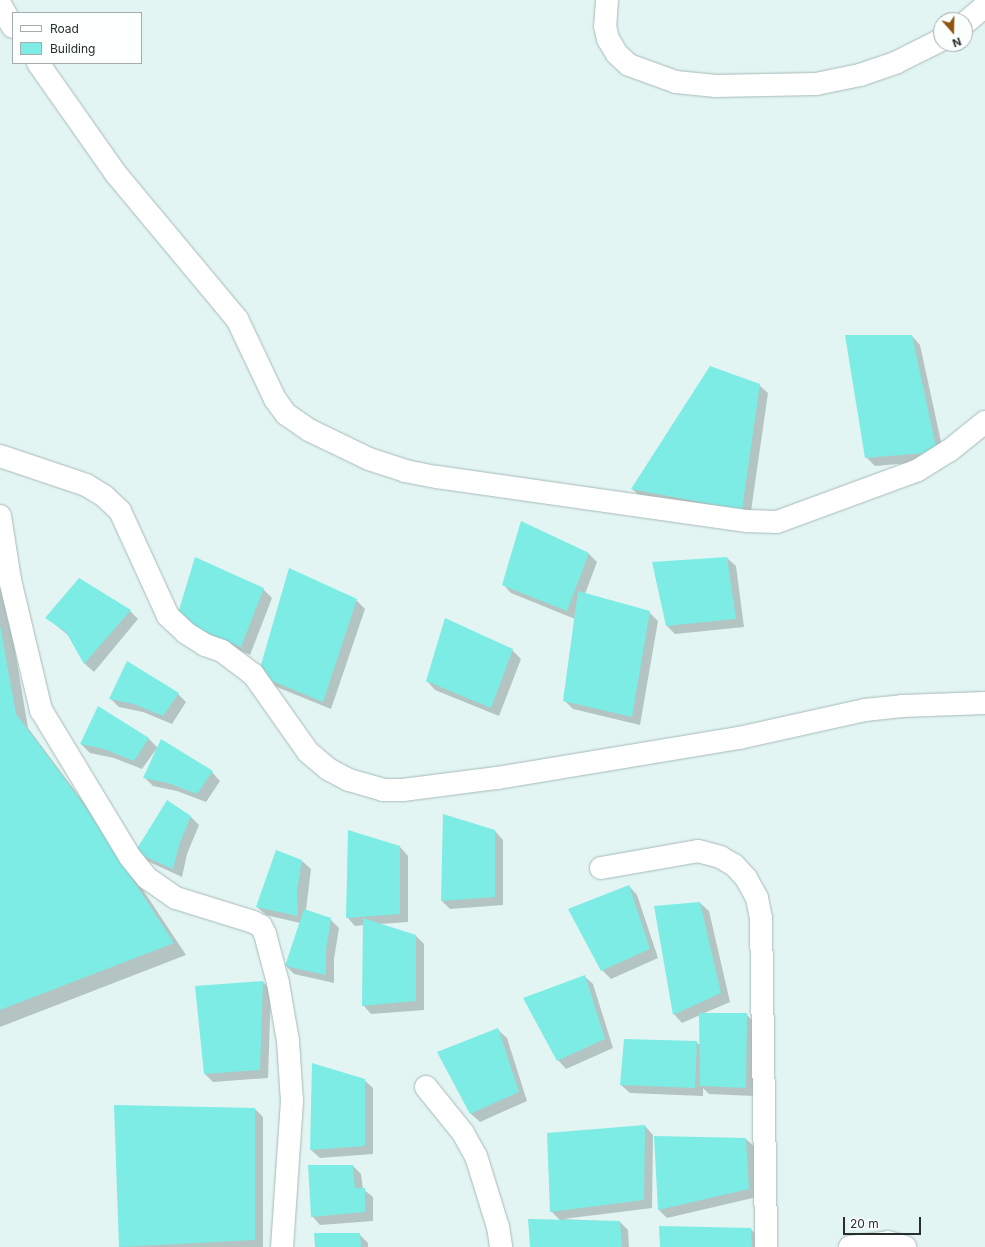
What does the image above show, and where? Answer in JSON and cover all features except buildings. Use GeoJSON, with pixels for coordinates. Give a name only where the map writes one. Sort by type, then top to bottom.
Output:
{"type":"FeatureCollection","features":[{"type":"Feature","properties":{"kind":"street"},"geometry":{"type":"LineString","coordinates":[[591,0],[605,26],[608,39],[617,54],[629,65],[676,82],[716,86],[816,84],[860,75],[897,62],[933,44]]}},
{"type":"Feature","properties":{"kind":"street"},"geometry":{"type":"LineString","coordinates":[[605,26],[607,0]]}},
{"type":"Feature","properties":{"kind":"street"},"geometry":{"type":"LineString","coordinates":[[0,4],[12,25]]}},
{"type":"Feature","properties":{"kind":"street"},"geometry":{"type":"LineString","coordinates":[[973,16],[985,6]]}},
{"type":"Feature","properties":{"kind":"street"},"geometry":{"type":"LineString","coordinates":[[39,64],[116,174],[237,319],[275,399],[286,414],[309,430],[369,459],[405,471],[436,477],[747,521],[777,522],[918,470],[949,451],[985,422]]}},
{"type":"Feature","properties":{"kind":"street"},"geometry":{"type":"LineString","coordinates":[[0,456],[86,485],[104,496],[120,511],[168,616],[186,633],[205,645],[222,651],[253,674],[308,752],[328,769],[349,780],[383,790],[403,790],[497,778],[740,738],[865,710],[902,706],[985,704]]}},
{"type":"Feature","properties":{"kind":"street"},"geometry":{"type":"LineString","coordinates":[[0,516],[10,580],[41,710],[125,850],[147,878],[160,889],[176,898],[253,922],[261,926],[265,934],[278,983],[287,1035],[292,1101],[282,1247]]}},
{"type":"Feature","properties":{"kind":"street"},"geometry":{"type":"LineString","coordinates":[[601,868],[698,851],[720,857],[734,865],[746,878],[757,898],[761,918],[766,1247]]}},
{"type":"Feature","properties":{"kind":"street"},"geometry":{"type":"LineString","coordinates":[[426,1087],[463,1133],[476,1156],[498,1227],[501,1247]]}},
{"type":"Feature","properties":{"kind":"street"},"geometry":{"type":"LineString","coordinates":[[850,1247],[888,1242],[905,1247]]}}]}
